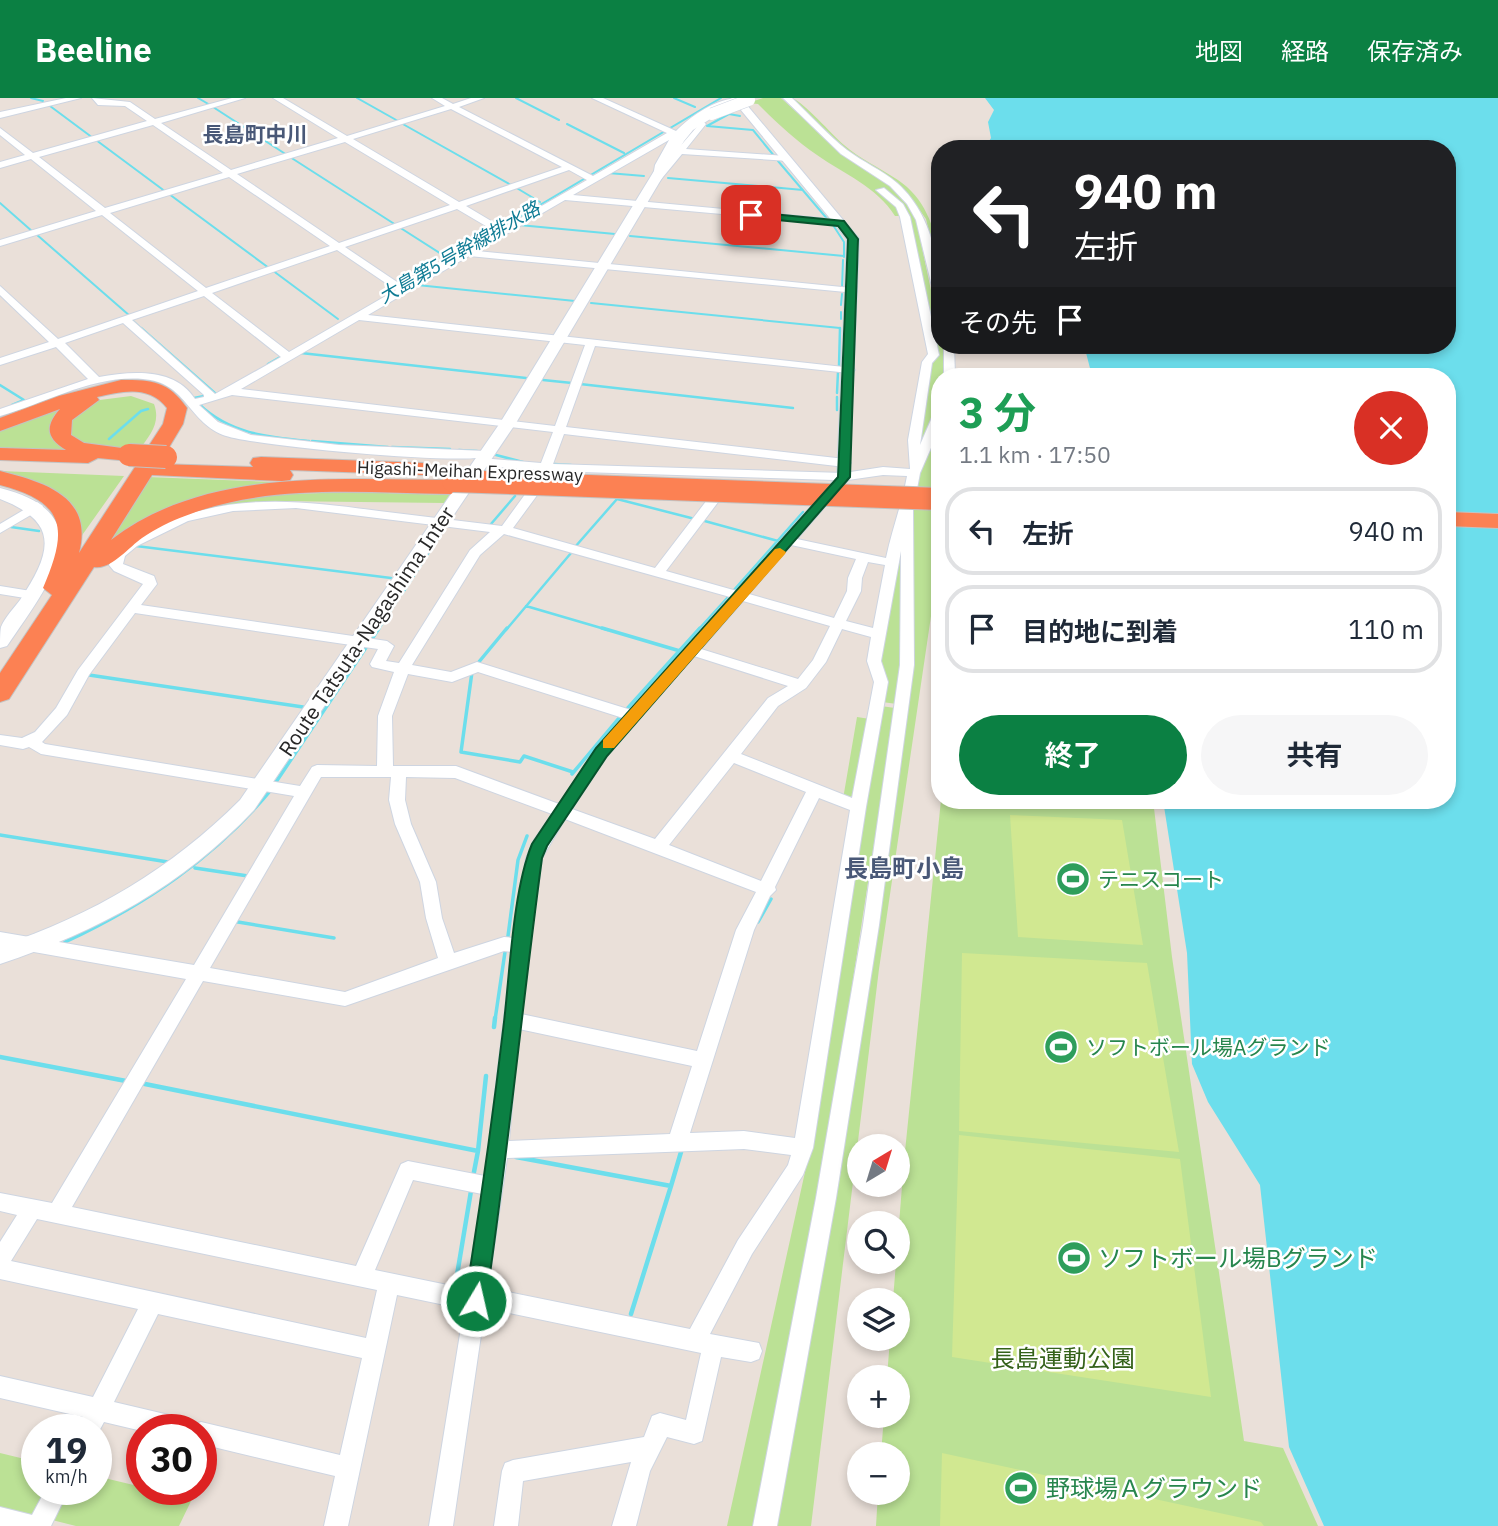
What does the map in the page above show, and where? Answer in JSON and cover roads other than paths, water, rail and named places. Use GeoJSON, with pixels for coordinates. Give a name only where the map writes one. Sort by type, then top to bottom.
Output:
{"type":"FeatureCollection","features":[{"type":"Feature","properties":{"kind":"highway"},"geometry":{"type":"LineString","coordinates":[[0,425],[75,396],[111,387],[153,388],[174,401],[177,408],[173,424],[51,592]]}},
{"type":"Feature","properties":{"kind":"highway"},"geometry":{"type":"LineString","coordinates":[[0,673],[154,438],[164,410],[158,400],[145,394],[114,393],[77,406],[59,424],[58,434],[71,446],[126,461]]}},
{"type":"Feature","properties":{"kind":"highway","name":"Higashi-Meihan Expressway"},"geometry":{"type":"LineString","coordinates":[[0,454],[126,461],[360,467],[455,480],[931,490]]}},
{"type":"Feature","properties":{"kind":"highway","name":"Higashi-Meihan Expressway"},"geometry":{"type":"LineString","coordinates":[[0,464],[126,461]]}},
{"type":"Feature","properties":{"kind":"highway","name":"Higashi-Meihan Expressway"},"geometry":{"type":"LineString","coordinates":[[163,462],[589,487],[931,499]]}},
{"type":"Feature","properties":{"kind":"highway"},"geometry":{"type":"LineString","coordinates":[[0,478],[44,491],[54,498],[69,516],[72,527],[70,550],[0,693]]}},
{"type":"Feature","properties":{"kind":"highway"},"geometry":{"type":"LineString","coordinates":[[51,592],[126,536],[158,517],[193,504],[280,489],[455,480]]}},
{"type":"Feature","properties":{"kind":"highway"},"geometry":{"type":"LineString","coordinates":[[1456,509],[1498,511]]}},
{"type":"Feature","properties":{"kind":"highway"},"geometry":{"type":"LineString","coordinates":[[1456,519],[1498,521]]}},
{"type":"Feature","properties":{"kind":"main road","name":"Route Tatsuta-Nagashima Inter"},"geometry":{"type":"LineString","coordinates":[[0,955],[33,945],[92,920],[155,885],[220,834],[263,784],[508,423],[679,140],[689,128],[744,100]]}},
{"type":"Feature","properties":{"kind":"main road"},"geometry":{"type":"LineString","coordinates":[[0,493],[37,506],[53,526],[55,546],[51,592],[0,642]]}},
{"type":"Feature","properties":{"kind":"street"},"geometry":{"type":"LineString","coordinates":[[0,115],[77,98]]}},
{"type":"Feature","properties":{"kind":"street"},"geometry":{"type":"LineString","coordinates":[[96,98],[102,103],[128,104],[399,289]]}},
{"type":"Feature","properties":{"kind":"street"},"geometry":{"type":"LineString","coordinates":[[0,165],[241,98]]}},
{"type":"Feature","properties":{"kind":"street"},"geometry":{"type":"LineString","coordinates":[[277,98],[500,231]]}},
{"type":"Feature","properties":{"kind":"street"},"geometry":{"type":"LineString","coordinates":[[436,98],[589,179]]}},
{"type":"Feature","properties":{"kind":"street"},"geometry":{"type":"LineString","coordinates":[[0,243],[480,98]]}},
{"type":"Feature","properties":{"kind":"street"},"geometry":{"type":"LineString","coordinates":[[596,98],[671,133]]}},
{"type":"Feature","properties":{"kind":"street"},"geometry":{"type":"LineString","coordinates":[[788,98],[844,152],[893,184],[911,202],[921,220],[931,262]]}},
{"type":"Feature","properties":{"kind":"street"},"geometry":{"type":"LineString","coordinates":[[192,403],[230,391],[285,356],[357,317],[399,289],[466,253],[698,116],[744,100]]}},
{"type":"Feature","properties":{"kind":"street"},"geometry":{"type":"LineString","coordinates":[[655,181],[699,126],[744,100]]}},
{"type":"Feature","properties":{"kind":"street"},"geometry":{"type":"LineString","coordinates":[[441,1526],[499,1150],[511,1020],[534,858],[602,752],[741,597],[844,470],[854,244],[841,223],[786,159],[744,100]]}},
{"type":"Feature","properties":{"kind":"street"},"geometry":{"type":"LineString","coordinates":[[0,131],[285,356]]}},
{"type":"Feature","properties":{"kind":"street"},"geometry":{"type":"LineString","coordinates":[[655,181],[661,156],[671,133]]}},
{"type":"Feature","properties":{"kind":"street"},"geometry":{"type":"LineString","coordinates":[[679,151],[786,159]]}},
{"type":"Feature","properties":{"kind":"street"},"geometry":{"type":"LineString","coordinates":[[0,362],[567,168]]}},
{"type":"Feature","properties":{"kind":"street"},"geometry":{"type":"LineString","coordinates":[[881,190],[900,206],[905,217],[931,341]]}},
{"type":"Feature","properties":{"kind":"street"},"geometry":{"type":"LineString","coordinates":[[562,197],[841,223]]}},
{"type":"Feature","properties":{"kind":"street"},"geometry":{"type":"LineString","coordinates":[[466,253],[852,291]]}},
{"type":"Feature","properties":{"kind":"street"},"geometry":{"type":"LineString","coordinates":[[0,289],[96,380]]}},
{"type":"Feature","properties":{"kind":"street"},"geometry":{"type":"LineString","coordinates":[[357,317],[849,370]]}},
{"type":"Feature","properties":{"kind":"street"},"geometry":{"type":"LineString","coordinates":[[126,321],[210,397]]}},
{"type":"Feature","properties":{"kind":"street"},"geometry":{"type":"LineString","coordinates":[[448,962],[434,918],[428,882],[402,824],[385,716],[403,668],[475,553],[503,530],[532,494],[546,467],[591,342]]}},
{"type":"Feature","properties":{"kind":"street"},"geometry":{"type":"LineString","coordinates":[[915,470],[913,452],[927,382],[927,362],[934,354]]}},
{"type":"Feature","properties":{"kind":"street"},"geometry":{"type":"LineString","coordinates":[[0,413],[96,380],[133,376],[162,380],[181,389],[214,425],[250,439],[484,458],[546,467],[734,474],[915,470]]}},
{"type":"Feature","properties":{"kind":"street"},"geometry":{"type":"LineString","coordinates":[[230,391],[560,429],[844,470]]}},
{"type":"Feature","properties":{"kind":"street"},"geometry":{"type":"LineString","coordinates":[[765,1526],[833,1157],[871,925],[907,665],[907,510],[915,470],[931,434]]}},
{"type":"Feature","properties":{"kind":"street"},"geometry":{"type":"LineString","coordinates":[[658,573],[734,474]]}},
{"type":"Feature","properties":{"kind":"street"},"geometry":{"type":"LineString","coordinates":[[0,740],[23,744],[32,741],[62,711],[83,673],[150,582],[119,568],[116,565],[119,555],[150,532],[199,513],[233,506],[296,505],[503,530],[880,635]]}},
{"type":"Feature","properties":{"kind":"street"},"geometry":{"type":"LineString","coordinates":[[0,529],[37,506]]}},
{"type":"Feature","properties":{"kind":"street"},"geometry":{"type":"LineString","coordinates":[[624,1526],[640,1466],[652,1447],[660,1424],[694,1433],[704,1343],[744,1247],[796,1169],[803,1148],[881,682],[874,661],[899,524],[907,510]]}},
{"type":"Feature","properties":{"kind":"street"},"geometry":{"type":"LineString","coordinates":[[789,541],[893,563]]}},
{"type":"Feature","properties":{"kind":"street"},"geometry":{"type":"LineString","coordinates":[[658,847],[773,702],[801,685],[819,662],[854,591],[855,578],[863,557]]}},
{"type":"Feature","properties":{"kind":"street"},"geometry":{"type":"LineString","coordinates":[[0,590],[51,592]]}},
{"type":"Feature","properties":{"kind":"street"},"geometry":{"type":"LineString","coordinates":[[132,608],[387,646],[377,664],[452,677],[477,667],[634,716]]}},
{"type":"Feature","properties":{"kind":"street"},"geometry":{"type":"LineString","coordinates":[[692,651],[801,685]]}},
{"type":"Feature","properties":{"kind":"street"},"geometry":{"type":"LineString","coordinates":[[32,741],[41,749],[303,792]]}},
{"type":"Feature","properties":{"kind":"street"},"geometry":{"type":"LineString","coordinates":[[731,756],[858,807]]}},
{"type":"Feature","properties":{"kind":"street"},"geometry":{"type":"LineString","coordinates":[[57,1214],[195,974],[317,771],[456,772],[768,890]]}},
{"type":"Feature","properties":{"kind":"street"},"geometry":{"type":"LineString","coordinates":[[677,1143],[746,930],[815,790]]}},
{"type":"Feature","properties":{"kind":"street"},"geometry":{"type":"LineString","coordinates":[[0,939],[345,999],[504,944],[521,946]]}},
{"type":"Feature","properties":{"kind":"street"},"geometry":{"type":"LineString","coordinates":[[511,1020],[704,1060]]}},
{"type":"Feature","properties":{"kind":"street"},"geometry":{"type":"LineString","coordinates":[[499,1150],[744,1140],[803,1148]]}},
{"type":"Feature","properties":{"kind":"street"},"geometry":{"type":"LineString","coordinates":[[362,1277],[408,1170],[493,1187]]}},
{"type":"Feature","properties":{"kind":"street"},"geometry":{"type":"LineString","coordinates":[[0,1202],[362,1277],[751,1352]]}},
{"type":"Feature","properties":{"kind":"street"},"geometry":{"type":"LineString","coordinates":[[0,1261],[32,1209]]}},
{"type":"Feature","properties":{"kind":"street"},"geometry":{"type":"LineString","coordinates":[[0,1269],[373,1350]]}},
{"type":"Feature","properties":{"kind":"street"},"geometry":{"type":"LineString","coordinates":[[336,1526],[388,1282]]}},
{"type":"Feature","properties":{"kind":"street"},"geometry":{"type":"LineString","coordinates":[[96,1414],[153,1302]]}},
{"type":"Feature","properties":{"kind":"street"},"geometry":{"type":"LineString","coordinates":[[0,1387],[126,1416]]}},
{"type":"Feature","properties":{"kind":"street"},"geometry":{"type":"LineString","coordinates":[[217,1437],[349,1468]]}},
{"type":"Feature","properties":{"kind":"street"},"geometry":{"type":"LineString","coordinates":[[506,1526],[513,1471],[652,1447]]}},
{"type":"Feature","properties":{"kind":"street"},"geometry":{"type":"LineString","coordinates":[[39,1526],[50,1505]]}},
{"type":"Feature","properties":{"kind":"street"},"geometry":{"type":"LineString","coordinates":[[0,1518],[32,1526]]}},
{"type":"Feature","properties":{"kind":"water"},"geometry":{"type":"Polygon","coordinates":[[[985,98],[1498,98],[1498,1526],[1324,1526],[1289,1447],[1260,1185],[1208,1102],[1192,1064],[1187,953],[1164,809],[1456,809],[1456,368],[1090,368],[1086,354],[1456,354],[1456,140],[990,140],[988,122],[994,110],[985,98]]]}},
{"type":"Feature","properties":{"kind":"waterway"},"geometry":{"type":"LineString","coordinates":[[31,98],[43,101]]}},
{"type":"Feature","properties":{"kind":"waterway"},"geometry":{"type":"LineString","coordinates":[[198,98],[210,105]]}},
{"type":"Feature","properties":{"kind":"waterway"},"geometry":{"type":"LineString","coordinates":[[357,98],[398,121]]}},
{"type":"Feature","properties":{"kind":"waterway"},"geometry":{"type":"LineString","coordinates":[[516,98],[559,120]]}},
{"type":"Feature","properties":{"kind":"waterway"},"geometry":{"type":"LineString","coordinates":[[674,98],[695,107]]}},
{"type":"Feature","properties":{"kind":"waterway","name":"大島第5号幹線排水路"},"geometry":{"type":"LineString","coordinates":[[401,287],[721,98]]}},
{"type":"Feature","properties":{"kind":"waterway"},"geometry":{"type":"LineString","coordinates":[[50,106],[93,138]]}},
{"type":"Feature","properties":{"kind":"waterway"},"geometry":{"type":"LineString","coordinates":[[213,107],[287,155]]}},
{"type":"Feature","properties":{"kind":"waterway"},"geometry":{"type":"LineString","coordinates":[[740,116],[729,114],[707,126],[753,130],[775,157]]}},
{"type":"Feature","properties":{"kind":"waterway"},"geometry":{"type":"LineString","coordinates":[[401,123],[511,185]]}},
{"type":"Feature","properties":{"kind":"waterway"},"geometry":{"type":"LineString","coordinates":[[567,124],[624,153]]}},
{"type":"Feature","properties":{"kind":"waterway"},"geometry":{"type":"LineString","coordinates":[[96,140],[166,192]]}},
{"type":"Feature","properties":{"kind":"waterway"},"geometry":{"type":"LineString","coordinates":[[290,157],[396,225]]}},
{"type":"Feature","properties":{"kind":"waterway"},"geometry":{"type":"LineString","coordinates":[[778,161],[803,190]]}},
{"type":"Feature","properties":{"kind":"waterway"},"geometry":{"type":"LineString","coordinates":[[608,173],[644,176]]}},
{"type":"Feature","properties":{"kind":"waterway"},"geometry":{"type":"LineString","coordinates":[[668,178],[803,190]]}},
{"type":"Feature","properties":{"kind":"waterway"},"geometry":{"type":"LineString","coordinates":[[515,187],[540,202]]}},
{"type":"Feature","properties":{"kind":"waterway"},"geometry":{"type":"LineString","coordinates":[[803,190],[829,221]]}},
{"type":"Feature","properties":{"kind":"waterway"},"geometry":{"type":"LineString","coordinates":[[169,194],[269,268]]}},
{"type":"Feature","properties":{"kind":"waterway"},"geometry":{"type":"LineString","coordinates":[[0,203],[33,232]]}},
{"type":"Feature","properties":{"kind":"waterway"},"geometry":{"type":"LineString","coordinates":[[519,225],[615,234]]}},
{"type":"Feature","properties":{"kind":"waterway"},"geometry":{"type":"LineString","coordinates":[[833,225],[844,242],[844,256]]}},
{"type":"Feature","properties":{"kind":"waterway"},"geometry":{"type":"LineString","coordinates":[[399,227],[446,257]]}},
{"type":"Feature","properties":{"kind":"waterway"},"geometry":{"type":"LineString","coordinates":[[36,234],[130,316]]}},
{"type":"Feature","properties":{"kind":"waterway"},"geometry":{"type":"LineString","coordinates":[[630,236],[844,256]]}},
{"type":"Feature","properties":{"kind":"waterway"},"geometry":{"type":"LineString","coordinates":[[842,288],[843,260]]}},
{"type":"Feature","properties":{"kind":"waterway"},"geometry":{"type":"LineString","coordinates":[[272,270],[338,319]]}},
{"type":"Feature","properties":{"kind":"waterway"},"geometry":{"type":"LineString","coordinates":[[417,285],[575,301]]}},
{"type":"Feature","properties":{"kind":"waterway"},"geometry":{"type":"LineString","coordinates":[[841,305],[842,294]]}},
{"type":"Feature","properties":{"kind":"waterway"},"geometry":{"type":"LineString","coordinates":[[591,303],[840,328],[839,366]]}},
{"type":"Feature","properties":{"kind":"waterway"},"geometry":{"type":"LineString","coordinates":[[841,312],[841,319]]}},
{"type":"Feature","properties":{"kind":"waterway"},"geometry":{"type":"LineString","coordinates":[[128,321],[132,320],[143,330]]}},
{"type":"Feature","properties":{"kind":"waterway"},"geometry":{"type":"LineString","coordinates":[[141,328],[216,394]]}},
{"type":"Feature","properties":{"kind":"waterway"},"geometry":{"type":"LineString","coordinates":[[301,353],[526,378]]}},
{"type":"Feature","properties":{"kind":"waterway","name":"大島第5号幹線排水路"},"geometry":{"type":"LineString","coordinates":[[268,364],[282,356]]}},
{"type":"Feature","properties":{"kind":"waterway"},"geometry":{"type":"LineString","coordinates":[[837,393],[838,372]]}},
{"type":"Feature","properties":{"kind":"waterway"},"geometry":{"type":"LineString","coordinates":[[543,380],[572,383]]}},
{"type":"Feature","properties":{"kind":"waterway"},"geometry":{"type":"LineString","coordinates":[[580,384],[793,408]]}},
{"type":"Feature","properties":{"kind":"waterway"},"geometry":{"type":"LineString","coordinates":[[0,385],[24,400],[12,405]]}},
{"type":"Feature","properties":{"kind":"waterway","name":"大島第5号幹線排水路"},"geometry":{"type":"LineString","coordinates":[[194,398],[209,395]]}},
{"type":"Feature","properties":{"kind":"waterway"},"geometry":{"type":"LineString","coordinates":[[837,397],[837,410]]}},
{"type":"Feature","properties":{"kind":"waterway"},"geometry":{"type":"LineString","coordinates":[[199,404],[237,428],[309,441]]}},
{"type":"Feature","properties":{"kind":"waterway","name":"大島第5号幹線排水路"},"geometry":{"type":"LineString","coordinates":[[109,439],[141,411],[148,409]]}},
{"type":"Feature","properties":{"kind":"waterway"},"geometry":{"type":"LineString","coordinates":[[312,441],[388,447]]}},
{"type":"Feature","properties":{"kind":"waterway"},"geometry":{"type":"LineString","coordinates":[[392,447],[450,449]]}},
{"type":"Feature","properties":{"kind":"waterway"},"geometry":{"type":"LineString","coordinates":[[459,450],[477,451]]}},
{"type":"Feature","properties":{"kind":"waterway"},"geometry":{"type":"LineString","coordinates":[[496,455],[523,462]]}},
{"type":"Feature","properties":{"kind":"waterway"},"geometry":{"type":"LineString","coordinates":[[554,464],[571,465]]}},
{"type":"Feature","properties":{"kind":"waterway"},"geometry":{"type":"LineString","coordinates":[[491,524],[515,496]]}},
{"type":"Feature","properties":{"kind":"waterway"},"geometry":{"type":"LineString","coordinates":[[575,547],[617,499],[695,519]]}},
{"type":"Feature","properties":{"kind":"waterway"},"geometry":{"type":"LineString","coordinates":[[777,541],[803,512]]}},
{"type":"Feature","properties":{"kind":"waterway"},"geometry":{"type":"LineString","coordinates":[[701,520],[777,541]]}},
{"type":"Feature","properties":{"kind":"waterway"},"geometry":{"type":"LineString","coordinates":[[11,527],[39,531]]}},
{"type":"Feature","properties":{"kind":"waterway"},"geometry":{"type":"LineString","coordinates":[[402,594],[445,527]]}},
{"type":"Feature","properties":{"kind":"waterway"},"geometry":{"type":"LineString","coordinates":[[733,591],[777,541]]}},
{"type":"Feature","properties":{"kind":"waterway"},"geometry":{"type":"LineString","coordinates":[[136,546],[391,578]]}},
{"type":"Feature","properties":{"kind":"waterway"},"geometry":{"type":"LineString","coordinates":[[526,606],[571,553]]}},
{"type":"Feature","properties":{"kind":"waterway"},"geometry":{"type":"LineString","coordinates":[[698,630],[728,597]]}},
{"type":"Feature","properties":{"kind":"waterway"},"geometry":{"type":"LineString","coordinates":[[378,630],[396,602]]}},
{"type":"Feature","properties":{"kind":"waterway"},"geometry":{"type":"LineString","coordinates":[[506,630],[526,606]]}},
{"type":"Feature","properties":{"kind":"waterway"},"geometry":{"type":"LineString","coordinates":[[526,606],[608,630]]}},
{"type":"Feature","properties":{"kind":"waterway"},"geometry":{"type":"LineString","coordinates":[[372,639],[379,628]]}},
{"type":"Feature","properties":{"kind":"waterway"},"geometry":{"type":"LineString","coordinates":[[478,663],[507,628]]}},
{"type":"Feature","properties":{"kind":"waterway"},"geometry":{"type":"LineString","coordinates":[[602,628],[679,651]]}},
{"type":"Feature","properties":{"kind":"waterway"},"geometry":{"type":"LineString","coordinates":[[679,651],[700,628]]}},
{"type":"Feature","properties":{"kind":"waterway"},"geometry":{"type":"LineString","coordinates":[[276,782],[367,646]]}},
{"type":"Feature","properties":{"kind":"waterway"},"geometry":{"type":"LineString","coordinates":[[626,710],[679,651]]}},
{"type":"Feature","properties":{"kind":"waterway"},"geometry":{"type":"LineString","coordinates":[[472,672],[461,752],[520,762],[524,756],[573,772]]}},
{"type":"Feature","properties":{"kind":"waterway"},"geometry":{"type":"LineString","coordinates":[[89,675],[303,707]]}},
{"type":"Feature","properties":{"kind":"waterway"},"geometry":{"type":"LineString","coordinates":[[572,774],[620,717]]}},
{"type":"Feature","properties":{"kind":"waterway"},"geometry":{"type":"LineString","coordinates":[[65,942],[123,912],[177,877],[226,837],[271,790]]}},
{"type":"Feature","properties":{"kind":"waterway"},"geometry":{"type":"LineString","coordinates":[[0,835],[168,862]]}},
{"type":"Feature","properties":{"kind":"waterway"},"geometry":{"type":"LineString","coordinates":[[508,936],[518,860],[527,836]]}},
{"type":"Feature","properties":{"kind":"waterway"},"geometry":{"type":"LineString","coordinates":[[195,868],[248,876]]}},
{"type":"Feature","properties":{"kind":"waterway"},"geometry":{"type":"LineString","coordinates":[[758,922],[771,899]]}},
{"type":"Feature","properties":{"kind":"waterway"},"geometry":{"type":"LineString","coordinates":[[232,921],[334,938]]}},
{"type":"Feature","properties":{"kind":"waterway"},"geometry":{"type":"LineString","coordinates":[[495,1020],[505,952]]}},
{"type":"Feature","properties":{"kind":"waterway"},"geometry":{"type":"LineString","coordinates":[[494,1027],[495,1018]]}},
{"type":"Feature","properties":{"kind":"waterway"},"geometry":{"type":"LineString","coordinates":[[0,1057],[126,1081]]}},
{"type":"Feature","properties":{"kind":"waterway"},"geometry":{"type":"LineString","coordinates":[[478,1151],[486,1076]]}},
{"type":"Feature","properties":{"kind":"waterway"},"geometry":{"type":"LineString","coordinates":[[140,1083],[478,1151]]}},
{"type":"Feature","properties":{"kind":"waterway"},"geometry":{"type":"LineString","coordinates":[[473,1177],[478,1151]]}},
{"type":"Feature","properties":{"kind":"waterway"},"geometry":{"type":"LineString","coordinates":[[671,1186],[681,1152]]}},
{"type":"Feature","properties":{"kind":"waterway"},"geometry":{"type":"LineString","coordinates":[[516,1157],[671,1186]]}},
{"type":"Feature","properties":{"kind":"waterway"},"geometry":{"type":"LineString","coordinates":[[631,1314],[671,1186]]}},
{"type":"Feature","properties":{"kind":"waterway"},"geometry":{"type":"LineString","coordinates":[[457,1275],[471,1191]]}},
{"type":"Feature","properties":{"kind":"place","name":"テニスコート"},"geometry":{"type":"Point","coordinates":[1073,879]}},
{"type":"Feature","properties":{"kind":"place","name":"ソフトボール場Aグランド"},"geometry":{"type":"Point","coordinates":[1061,1047]}},
{"type":"Feature","properties":{"kind":"place","name":"ソフトボール場Bグランド"},"geometry":{"type":"Point","coordinates":[1074,1258]}},
{"type":"Feature","properties":{"kind":"place","name":"野球場Ａグラウンド"},"geometry":{"type":"Point","coordinates":[1021,1488]}},
{"type":"Feature","properties":{"kind":"district","name":"長島町中川"},"geometry":{"type":"Point","coordinates":[255,134]}},
{"type":"Feature","properties":{"kind":"district","name":"長島町小島"},"geometry":{"type":"Point","coordinates":[904,868]}},
{"type":"Feature","properties":{"kind":"park label","name":"長島運動公園"},"geometry":{"type":"Point","coordinates":[1063,1358]}}]}
